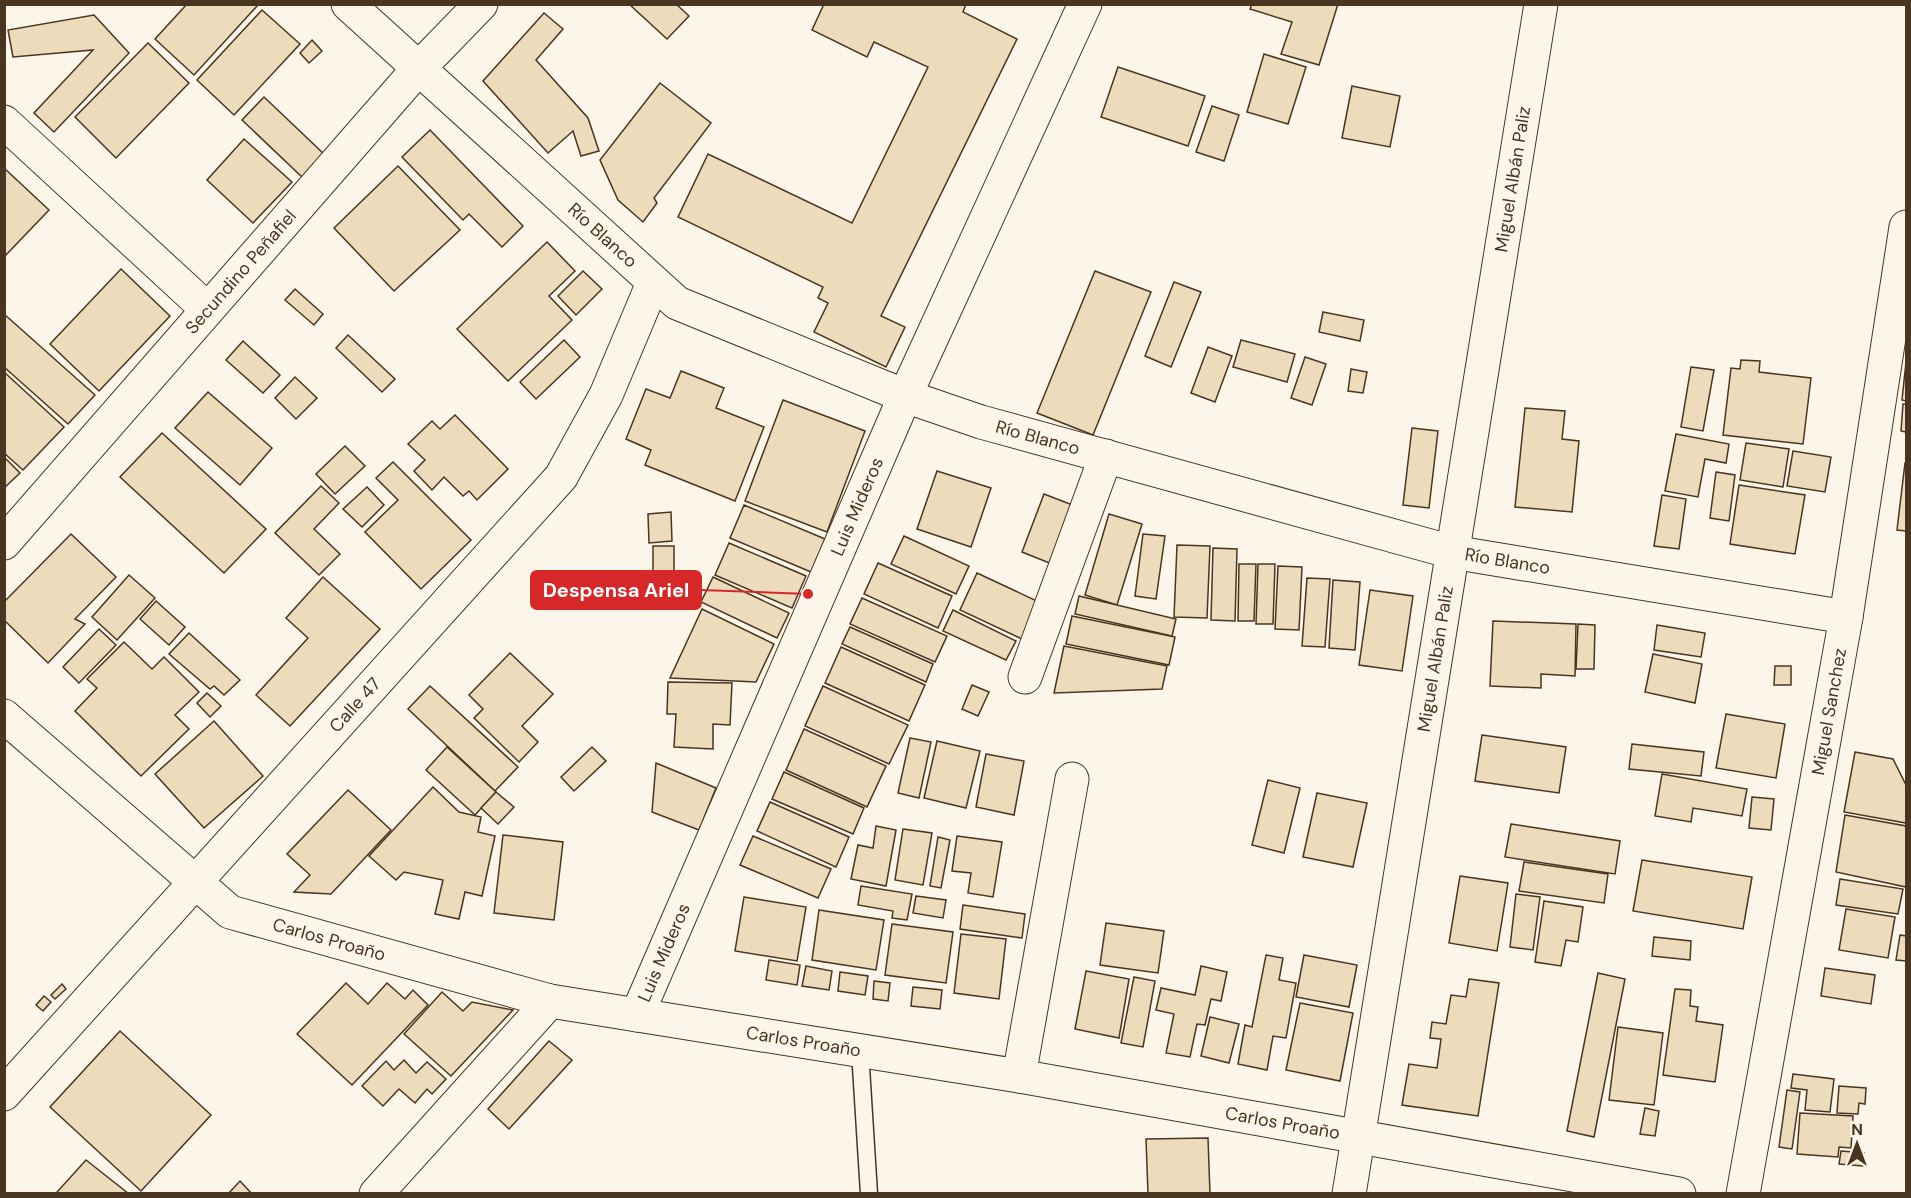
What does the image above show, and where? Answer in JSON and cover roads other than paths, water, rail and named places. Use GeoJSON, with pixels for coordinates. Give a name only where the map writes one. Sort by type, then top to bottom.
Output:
{"type":"FeatureCollection","features":[{"type":"Feature","properties":{"kind":"street","name":"Río Blanco"},"geometry":{"type":"LineString","coordinates":[[348,4],[677,303],[905,396],[981,422],[1452,552],[1846,617]]}},
{"type":"Feature","properties":{"kind":"street","name":"Secundino Peñafiel"},"geometry":{"type":"LineString","coordinates":[[4,543],[418,69],[481,4]]}},
{"type":"Feature","properties":{"kind":"street","name":"Luis Mideros"},"geometry":{"type":"LineString","coordinates":[[637,1015],[905,396],[1085,4]]}},
{"type":"Feature","properties":{"kind":"street","name":"Miguel Albán Paliz"},"geometry":{"type":"LineString","coordinates":[[1349,1194],[1541,4]]}},
{"type":"Feature","properties":{"kind":"street"},"geometry":{"type":"LineString","coordinates":[[4,122],[207,309]]}},
{"type":"Feature","properties":{"kind":"street","name":"Miguel Sanchez"},"geometry":{"type":"LineString","coordinates":[[1743,1194],[1846,617],[1906,227]]}},
{"type":"Feature","properties":{"kind":"street","name":"Calle 47"},"geometry":{"type":"LineString","coordinates":[[4,1094],[561,477],[606,395],[653,283]]}},
{"type":"Feature","properties":{"kind":"street"},"geometry":{"type":"LineString","coordinates":[[1025,677],[1106,456]]}},
{"type":"Feature","properties":{"kind":"street","name":"Carlos Proaño"},"geometry":{"type":"LineString","coordinates":[[4,716],[230,912],[550,1001],[1019,1076],[1679,1194]]}},
{"type":"Feature","properties":{"kind":"street"},"geometry":{"type":"LineString","coordinates":[[1019,1076],[1072,780]]}},
{"type":"Feature","properties":{"kind":"street"},"geometry":{"type":"LineString","coordinates":[[376,1194],[550,1001]]}},
{"type":"Feature","properties":{"kind":"lane"},"geometry":{"type":"LineString","coordinates":[[860,1051],[869,1194]]}},
{"type":"Feature","properties":{"kind":"place","name":"Despensa Ariel"},"geometry":{"type":"Point","coordinates":[808,594]}}]}
